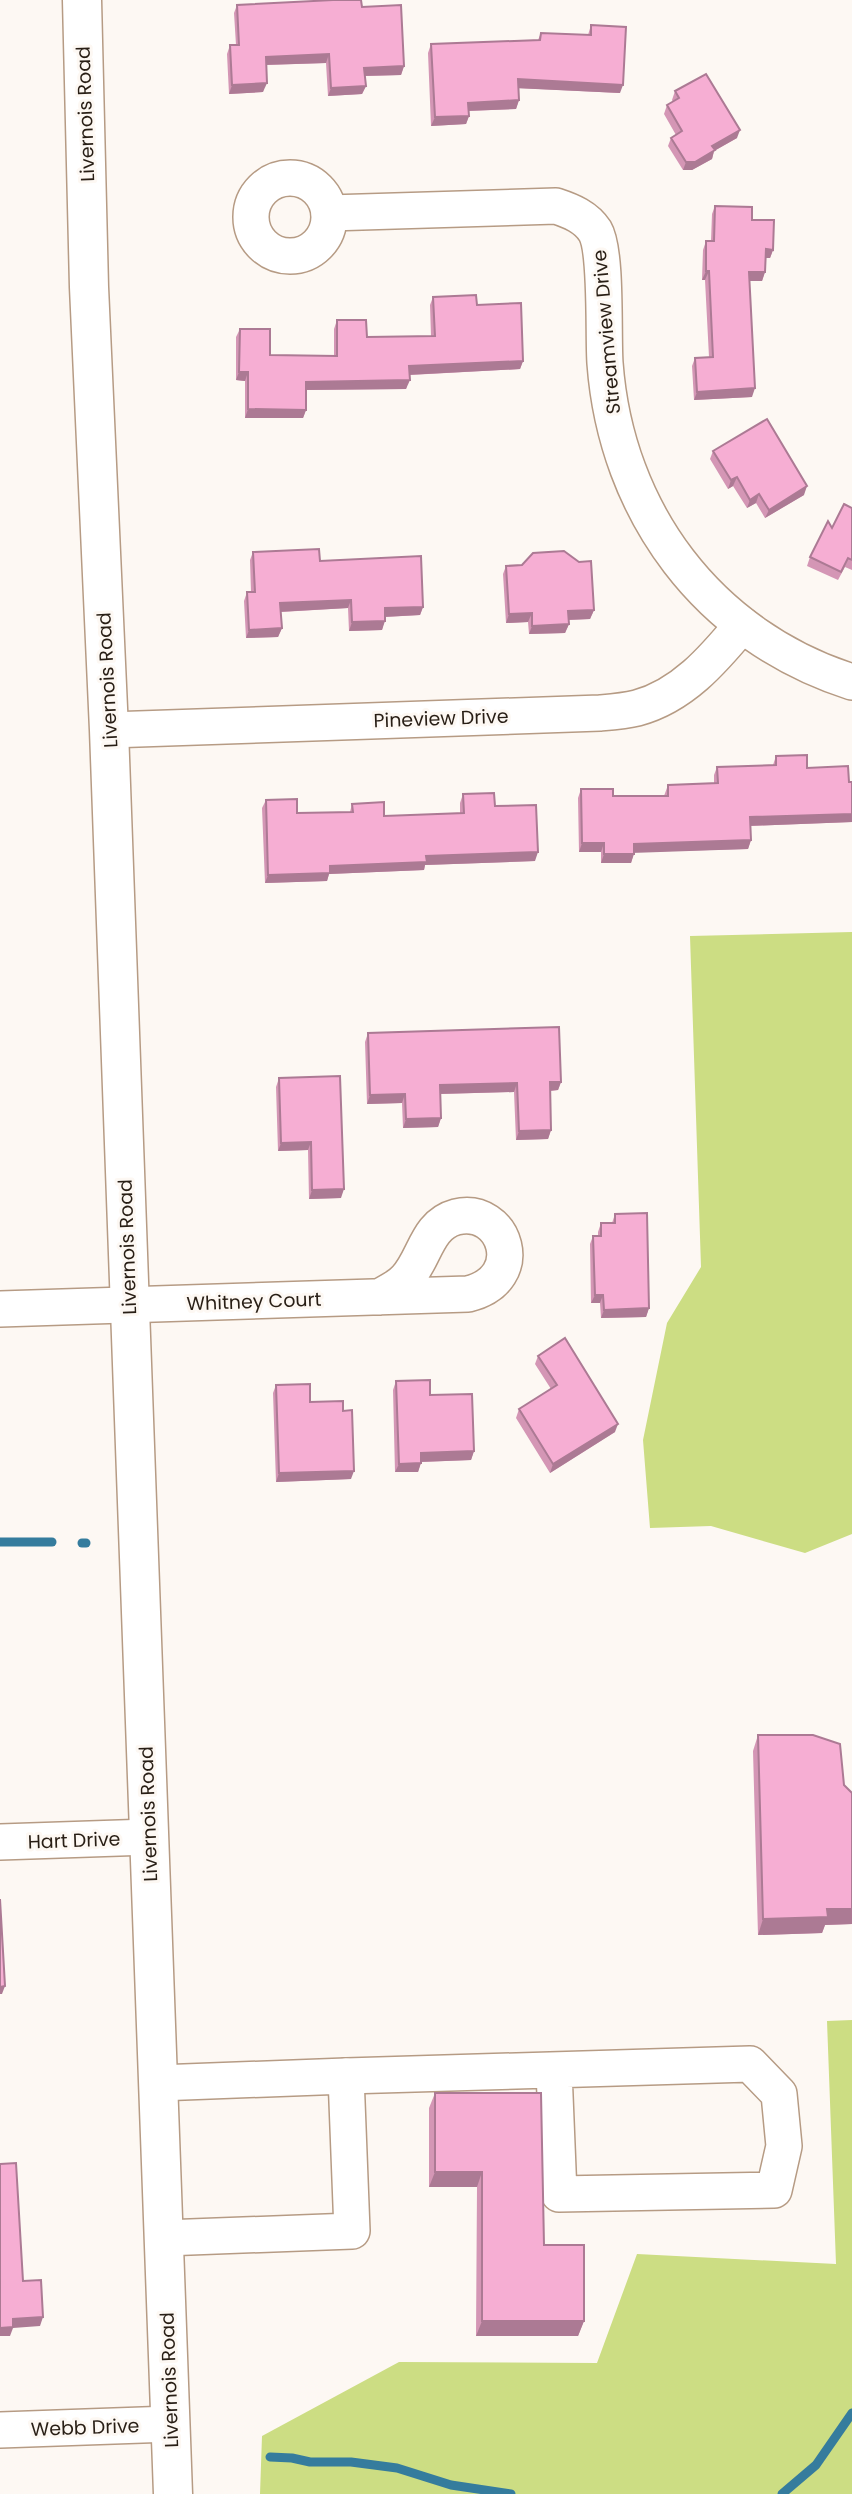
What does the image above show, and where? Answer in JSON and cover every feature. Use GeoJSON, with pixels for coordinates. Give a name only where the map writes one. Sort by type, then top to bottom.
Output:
{"type":"FeatureCollection","features":[{"type":"Feature","properties":{"kind":"main road","name":"Livernois Road"},"geometry":{"type":"LineString","coordinates":[[82,0],[90,301],[110,730],[173,2494]]}},
{"type":"Feature","properties":{"kind":"street","name":"Streamview Drive"},"geometry":{"type":"LineString","coordinates":[[329,213],[556,206],[572,211],[585,220],[596,232],[601,251],[607,391],[616,434],[628,473],[665,543],[682,566],[721,608],[741,625],[766,643],[798,660],[852,682]]}},
{"type":"Feature","properties":{"kind":"street","name":"Pineview Drive"},"geometry":{"type":"LineString","coordinates":[[110,730],[587,714],[635,709],[651,704],[689,681],[719,653],[741,625]]}},
{"type":"Feature","properties":{"kind":"street","name":"Whitney Court"},"geometry":{"type":"LineString","coordinates":[[0,1309],[379,1297]]}},
{"type":"Feature","properties":{"kind":"street","name":"Hart Drive"},"geometry":{"type":"LineString","coordinates":[[0,1842],[149,1837]]}},
{"type":"Feature","properties":{"kind":"street"},"geometry":{"type":"LineString","coordinates":[[158,2083],[750,2064],[779,2094],[784,2146],[774,2190],[559,2193],[554,2071]]}},
{"type":"Feature","properties":{"kind":"street"},"geometry":{"type":"LineString","coordinates":[[164,2238],[352,2231],[346,2076]]}},
{"type":"Feature","properties":{"kind":"street","name":"Webb Drive"},"geometry":{"type":"LineString","coordinates":[[0,2430],[171,2424]]}},
{"type":"Feature","properties":{"kind":"green space"},"geometry":{"type":"Polygon","coordinates":[[[852,932],[852,1534],[805,1553],[711,1526],[650,1528],[643,1440],[667,1323],[701,1267],[690,936],[852,932]]]}},
{"type":"Feature","properties":{"kind":"green space"},"geometry":{"type":"Polygon","coordinates":[[[852,2020],[852,2494],[260,2494],[262,2436],[399,2362],[597,2363],[637,2254],[836,2264],[827,2021],[852,2020]]]}},
{"type":"Feature","properties":{"kind":"building"},"geometry":{"type":"Polygon","coordinates":[[[361,0],[362,7],[401,5],[404,66],[364,68],[366,86],[331,88],[329,54],[266,57],[267,83],[232,85],[230,45],[239,45],[237,5],[361,0]]]}},
{"type":"Feature","properties":{"kind":"building"},"geometry":{"type":"Polygon","coordinates":[[[591,25],[626,27],[623,85],[518,79],[519,100],[468,103],[469,116],[435,117],[431,44],[540,40],[541,33],[591,35],[591,25]]]}},
{"type":"Feature","properties":{"kind":"building"},"geometry":{"type":"Polygon","coordinates":[[[706,74],[740,130],[712,146],[715,150],[695,162],[686,162],[671,138],[682,131],[667,105],[679,98],[675,91],[706,74]]]}},
{"type":"Feature","properties":{"kind":"building"},"geometry":{"type":"Polygon","coordinates":[[[715,206],[752,207],[752,220],[774,220],[773,250],[766,249],[765,272],[749,272],[755,388],[697,392],[695,358],[713,357],[706,241],[714,241],[715,206]]]}},
{"type":"Feature","properties":{"kind":"building"},"geometry":{"type":"Polygon","coordinates":[[[476,295],[477,305],[521,303],[523,361],[409,366],[410,380],[306,382],[306,410],[248,409],[248,372],[239,372],[240,329],[270,329],[270,355],[337,356],[337,320],[366,320],[367,337],[435,336],[433,297],[476,295]]]}},
{"type":"Feature","properties":{"kind":"building"},"geometry":{"type":"Polygon","coordinates":[[[767,419],[807,486],[769,510],[759,494],[750,500],[737,477],[731,480],[713,451],[767,419]]]}},
{"type":"Feature","properties":{"kind":"building"},"geometry":{"type":"Polygon","coordinates":[[[844,504],[852,508],[852,560],[848,558],[841,572],[810,557],[828,521],[832,528],[844,504]]]}},
{"type":"Feature","properties":{"kind":"building"},"geometry":{"type":"Polygon","coordinates":[[[319,549],[320,561],[421,556],[423,607],[385,608],[385,621],[352,622],[351,600],[280,603],[282,628],[249,630],[247,592],[255,592],[253,552],[319,549]]]}},
{"type":"Feature","properties":{"kind":"building"},"geometry":{"type":"Polygon","coordinates":[[[564,551],[579,562],[591,561],[594,610],[568,611],[569,624],[532,626],[532,613],[509,614],[506,566],[522,565],[533,553],[564,551]]]}},
{"type":"Feature","properties":{"kind":"building"},"geometry":{"type":"Polygon","coordinates":[[[807,755],[807,768],[848,766],[849,782],[852,782],[852,814],[750,817],[751,840],[634,844],[634,854],[604,854],[604,843],[582,843],[581,789],[613,789],[613,796],[668,796],[668,785],[718,783],[717,767],[776,765],[776,756],[807,755]]]}},
{"type":"Feature","properties":{"kind":"building"},"geometry":{"type":"Polygon","coordinates":[[[494,793],[495,806],[536,805],[538,852],[426,856],[427,862],[330,866],[330,873],[268,875],[266,800],[297,799],[297,813],[353,812],[352,804],[384,802],[384,816],[464,813],[463,794],[494,793]]]}},
{"type":"Feature","properties":{"kind":"building"},"geometry":{"type":"Polygon","coordinates":[[[559,1027],[561,1082],[550,1082],[551,1130],[519,1131],[517,1083],[440,1085],[441,1118],[406,1119],[405,1094],[370,1095],[368,1033],[559,1027]]]}},
{"type":"Feature","properties":{"kind":"building"},"geometry":{"type":"Polygon","coordinates":[[[340,1076],[344,1189],[312,1190],[311,1142],[281,1143],[279,1078],[340,1076]]]}},
{"type":"Feature","properties":{"kind":"building"},"geometry":{"type":"Polygon","coordinates":[[[647,1213],[649,1308],[604,1310],[603,1295],[595,1295],[593,1236],[601,1236],[601,1223],[615,1223],[615,1214],[647,1213]]]}},
{"type":"Feature","properties":{"kind":"building"},"geometry":{"type":"Polygon","coordinates":[[[565,1338],[618,1424],[553,1464],[519,1409],[557,1385],[538,1356],[565,1338]]]}},
{"type":"Feature","properties":{"kind":"building"},"geometry":{"type":"Polygon","coordinates":[[[430,1380],[430,1395],[472,1394],[474,1451],[421,1453],[421,1463],[399,1464],[396,1381],[430,1380]]]}},
{"type":"Feature","properties":{"kind":"building"},"geometry":{"type":"Polygon","coordinates":[[[310,1384],[310,1402],[343,1401],[343,1411],[352,1410],[354,1471],[279,1473],[276,1385],[310,1384]]]}},
{"type":"Feature","properties":{"kind":"building"},"geometry":{"type":"Polygon","coordinates":[[[758,1735],[813,1735],[840,1744],[844,1785],[852,1793],[852,1909],[827,1909],[828,1917],[763,1919],[758,1735]]]}},
{"type":"Feature","properties":{"kind":"building"},"geometry":{"type":"Polygon","coordinates":[[[0,1899],[5,1986],[0,1987],[0,1899]]]}},
{"type":"Feature","properties":{"kind":"building"},"geometry":{"type":"Polygon","coordinates":[[[435,2093],[541,2093],[544,2245],[584,2245],[584,2321],[482,2321],[482,2172],[435,2172],[435,2093]]]}},
{"type":"Feature","properties":{"kind":"building"},"geometry":{"type":"Polygon","coordinates":[[[16,2163],[23,2281],[41,2280],[43,2317],[13,2319],[13,2327],[0,2328],[0,2164],[16,2163]]]}},
{"type":"Feature","properties":{"kind":"waterway"},"geometry":{"type":"LineString","coordinates":[[0,1542],[52,1542]]}},
{"type":"Feature","properties":{"kind":"waterway"},"geometry":{"type":"LineString","coordinates":[[782,2494],[816,2465],[852,2413]]}},
{"type":"Feature","properties":{"kind":"waterway"},"geometry":{"type":"LineString","coordinates":[[270,2457],[397,2468],[451,2485],[511,2494]]}}]}
